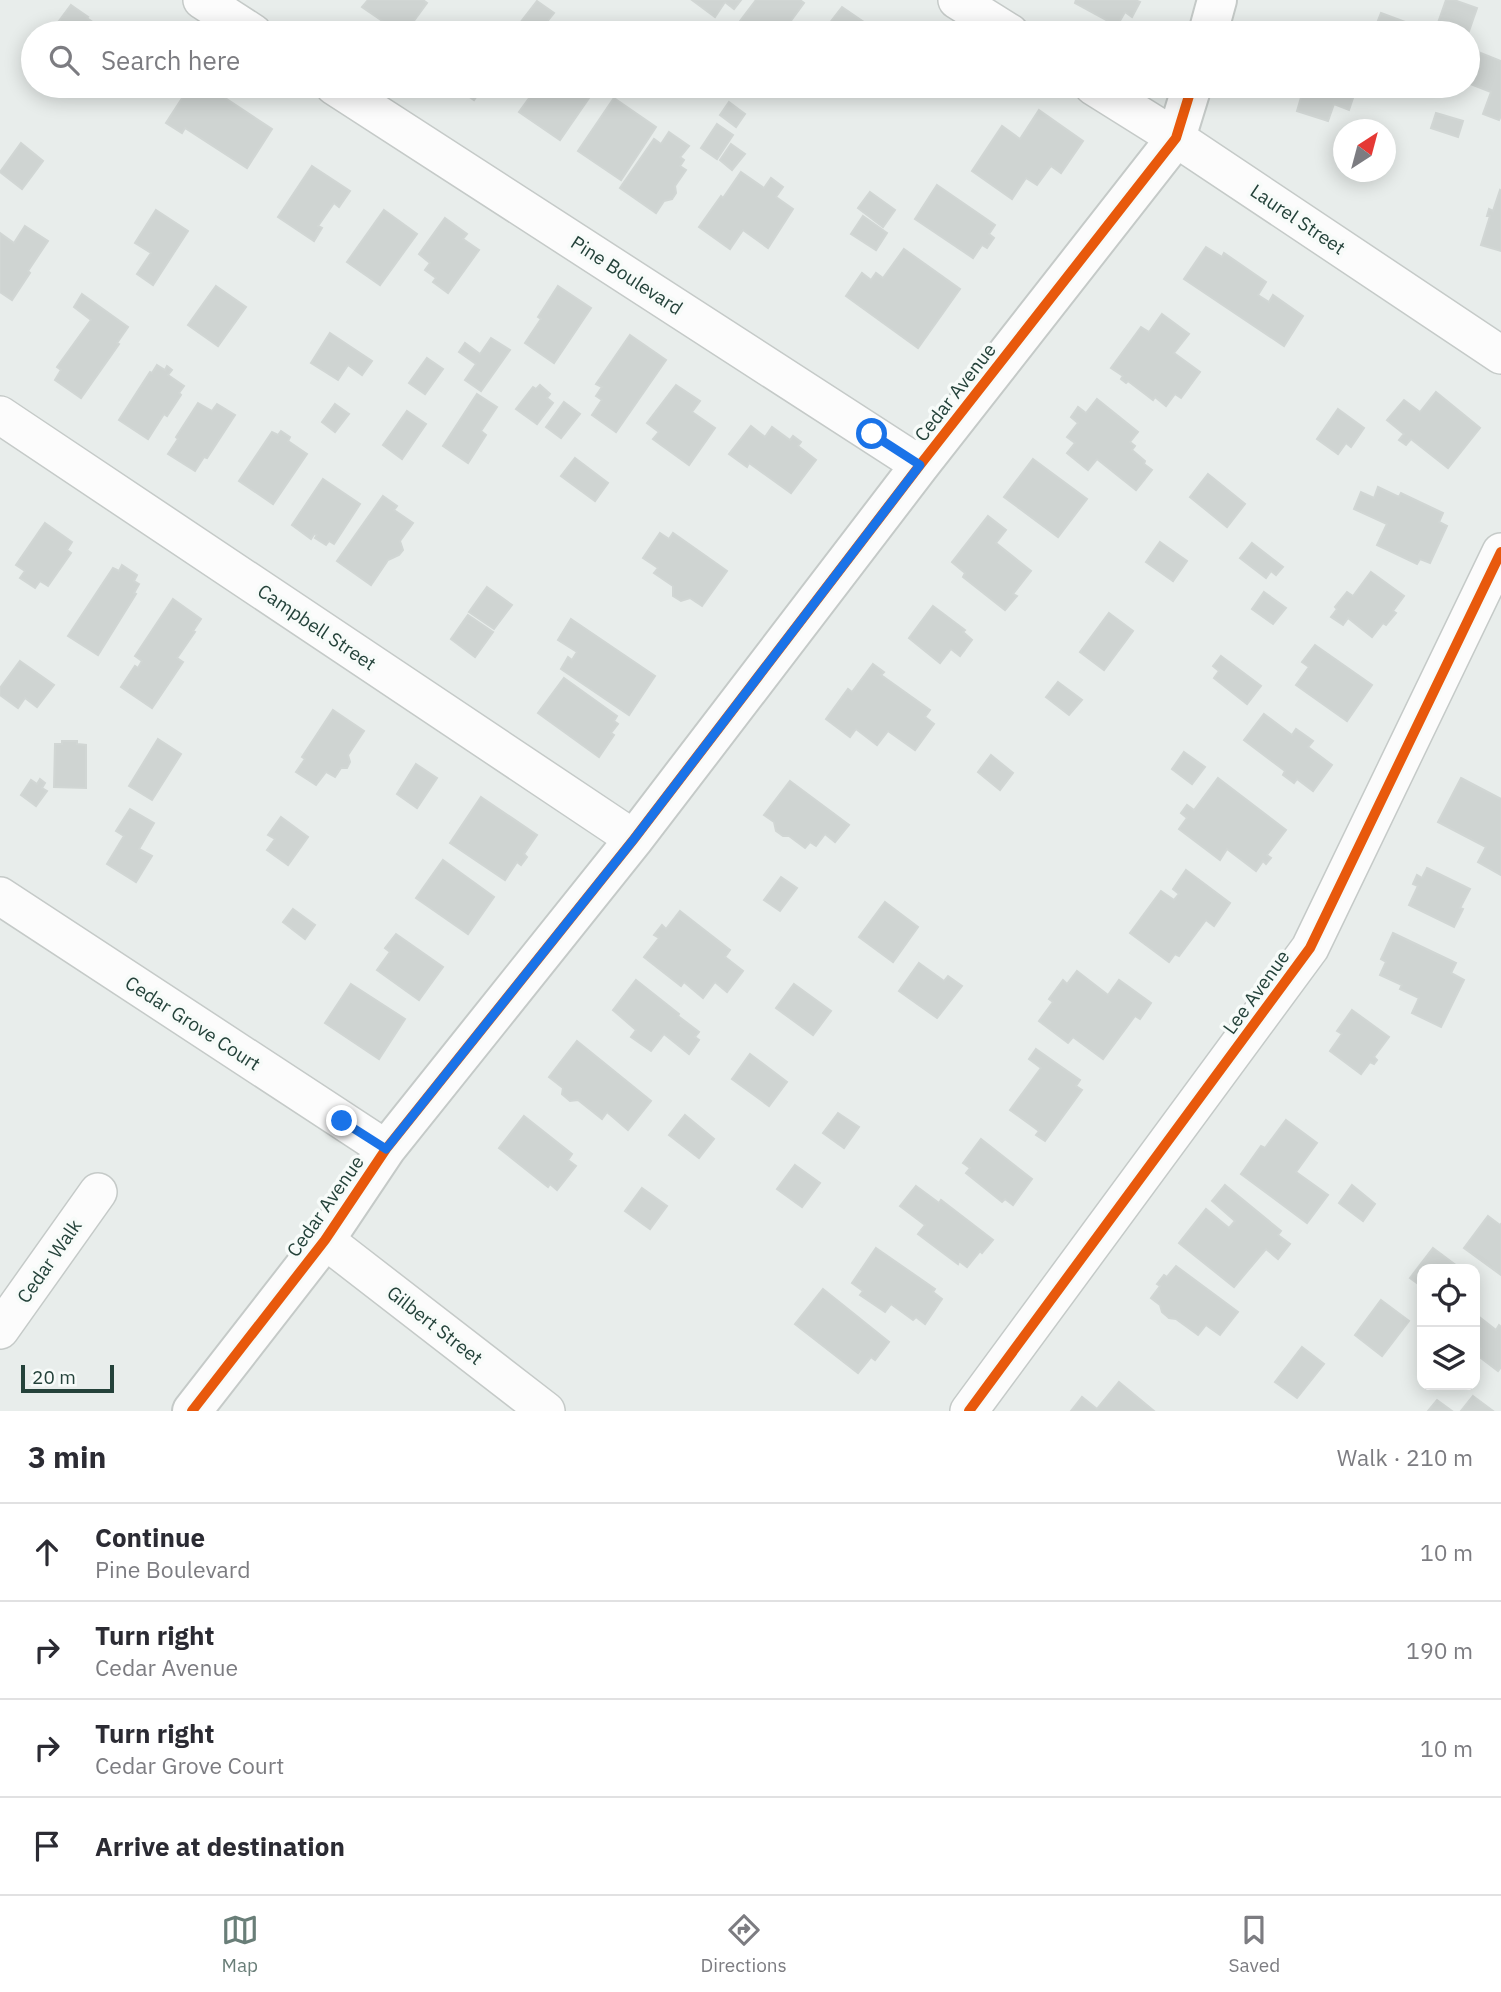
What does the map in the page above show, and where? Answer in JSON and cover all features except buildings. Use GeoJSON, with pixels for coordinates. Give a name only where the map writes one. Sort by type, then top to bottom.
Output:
{"type":"FeatureCollection","features":[{"type":"Feature","properties":{"kind":"street"},"geometry":{"type":"LineString","coordinates":[[202,0],[234,21]]}},
{"type":"Feature","properties":{"kind":"street"},"geometry":{"type":"LineString","coordinates":[[957,0],[991,21]]}},
{"type":"Feature","properties":{"kind":"street"},"geometry":{"type":"LineString","coordinates":[[1211,21],[1217,0]]}},
{"type":"Feature","properties":{"kind":"street","name":"Pine Boulevard"},"geometry":{"type":"LineString","coordinates":[[353,98],[920,465]]}},
{"type":"Feature","properties":{"kind":"street","name":"Laurel Street"},"geometry":{"type":"LineString","coordinates":[[1112,98],[1501,355]]}},
{"type":"Feature","properties":{"kind":"street","name":"Cedar Avenue"},"geometry":{"type":"LineString","coordinates":[[191,1411],[325,1240],[386,1149],[634,839],[920,465],[1176,138],[1188,98]]}},
{"type":"Feature","properties":{"kind":"street","name":"Campbell Street"},"geometry":{"type":"LineString","coordinates":[[0,415],[634,839]]}},
{"type":"Feature","properties":{"kind":"street","name":"Lee Avenue"},"geometry":{"type":"LineString","coordinates":[[968,1411],[1310,948],[1501,552]]}},
{"type":"Feature","properties":{"kind":"street","name":"Cedar Grove Court"},"geometry":{"type":"LineString","coordinates":[[0,896],[386,1149]]}},
{"type":"Feature","properties":{"kind":"street","name":"Cedar Walk"},"geometry":{"type":"LineString","coordinates":[[0,1330],[98,1192]]}},
{"type":"Feature","properties":{"kind":"street","name":"Gilbert Street"},"geometry":{"type":"LineString","coordinates":[[325,1240],[546,1411]]}},
{"type":"Feature","properties":{"kind":"cycle path"},"geometry":{"type":"LineString","coordinates":[[192,1411],[325,1240],[386,1149],[634,839],[920,465],[1176,138],[1188,98]]}},
{"type":"Feature","properties":{"kind":"cycle path"},"geometry":{"type":"LineString","coordinates":[[969,1411],[1310,948],[1501,552]]}},
{"type":"Feature","properties":{"kind":"route"},"geometry":{"type":"LineString","coordinates":[[342,1121],[386,1149],[634,839],[920,465],[872,434]]}}]}
